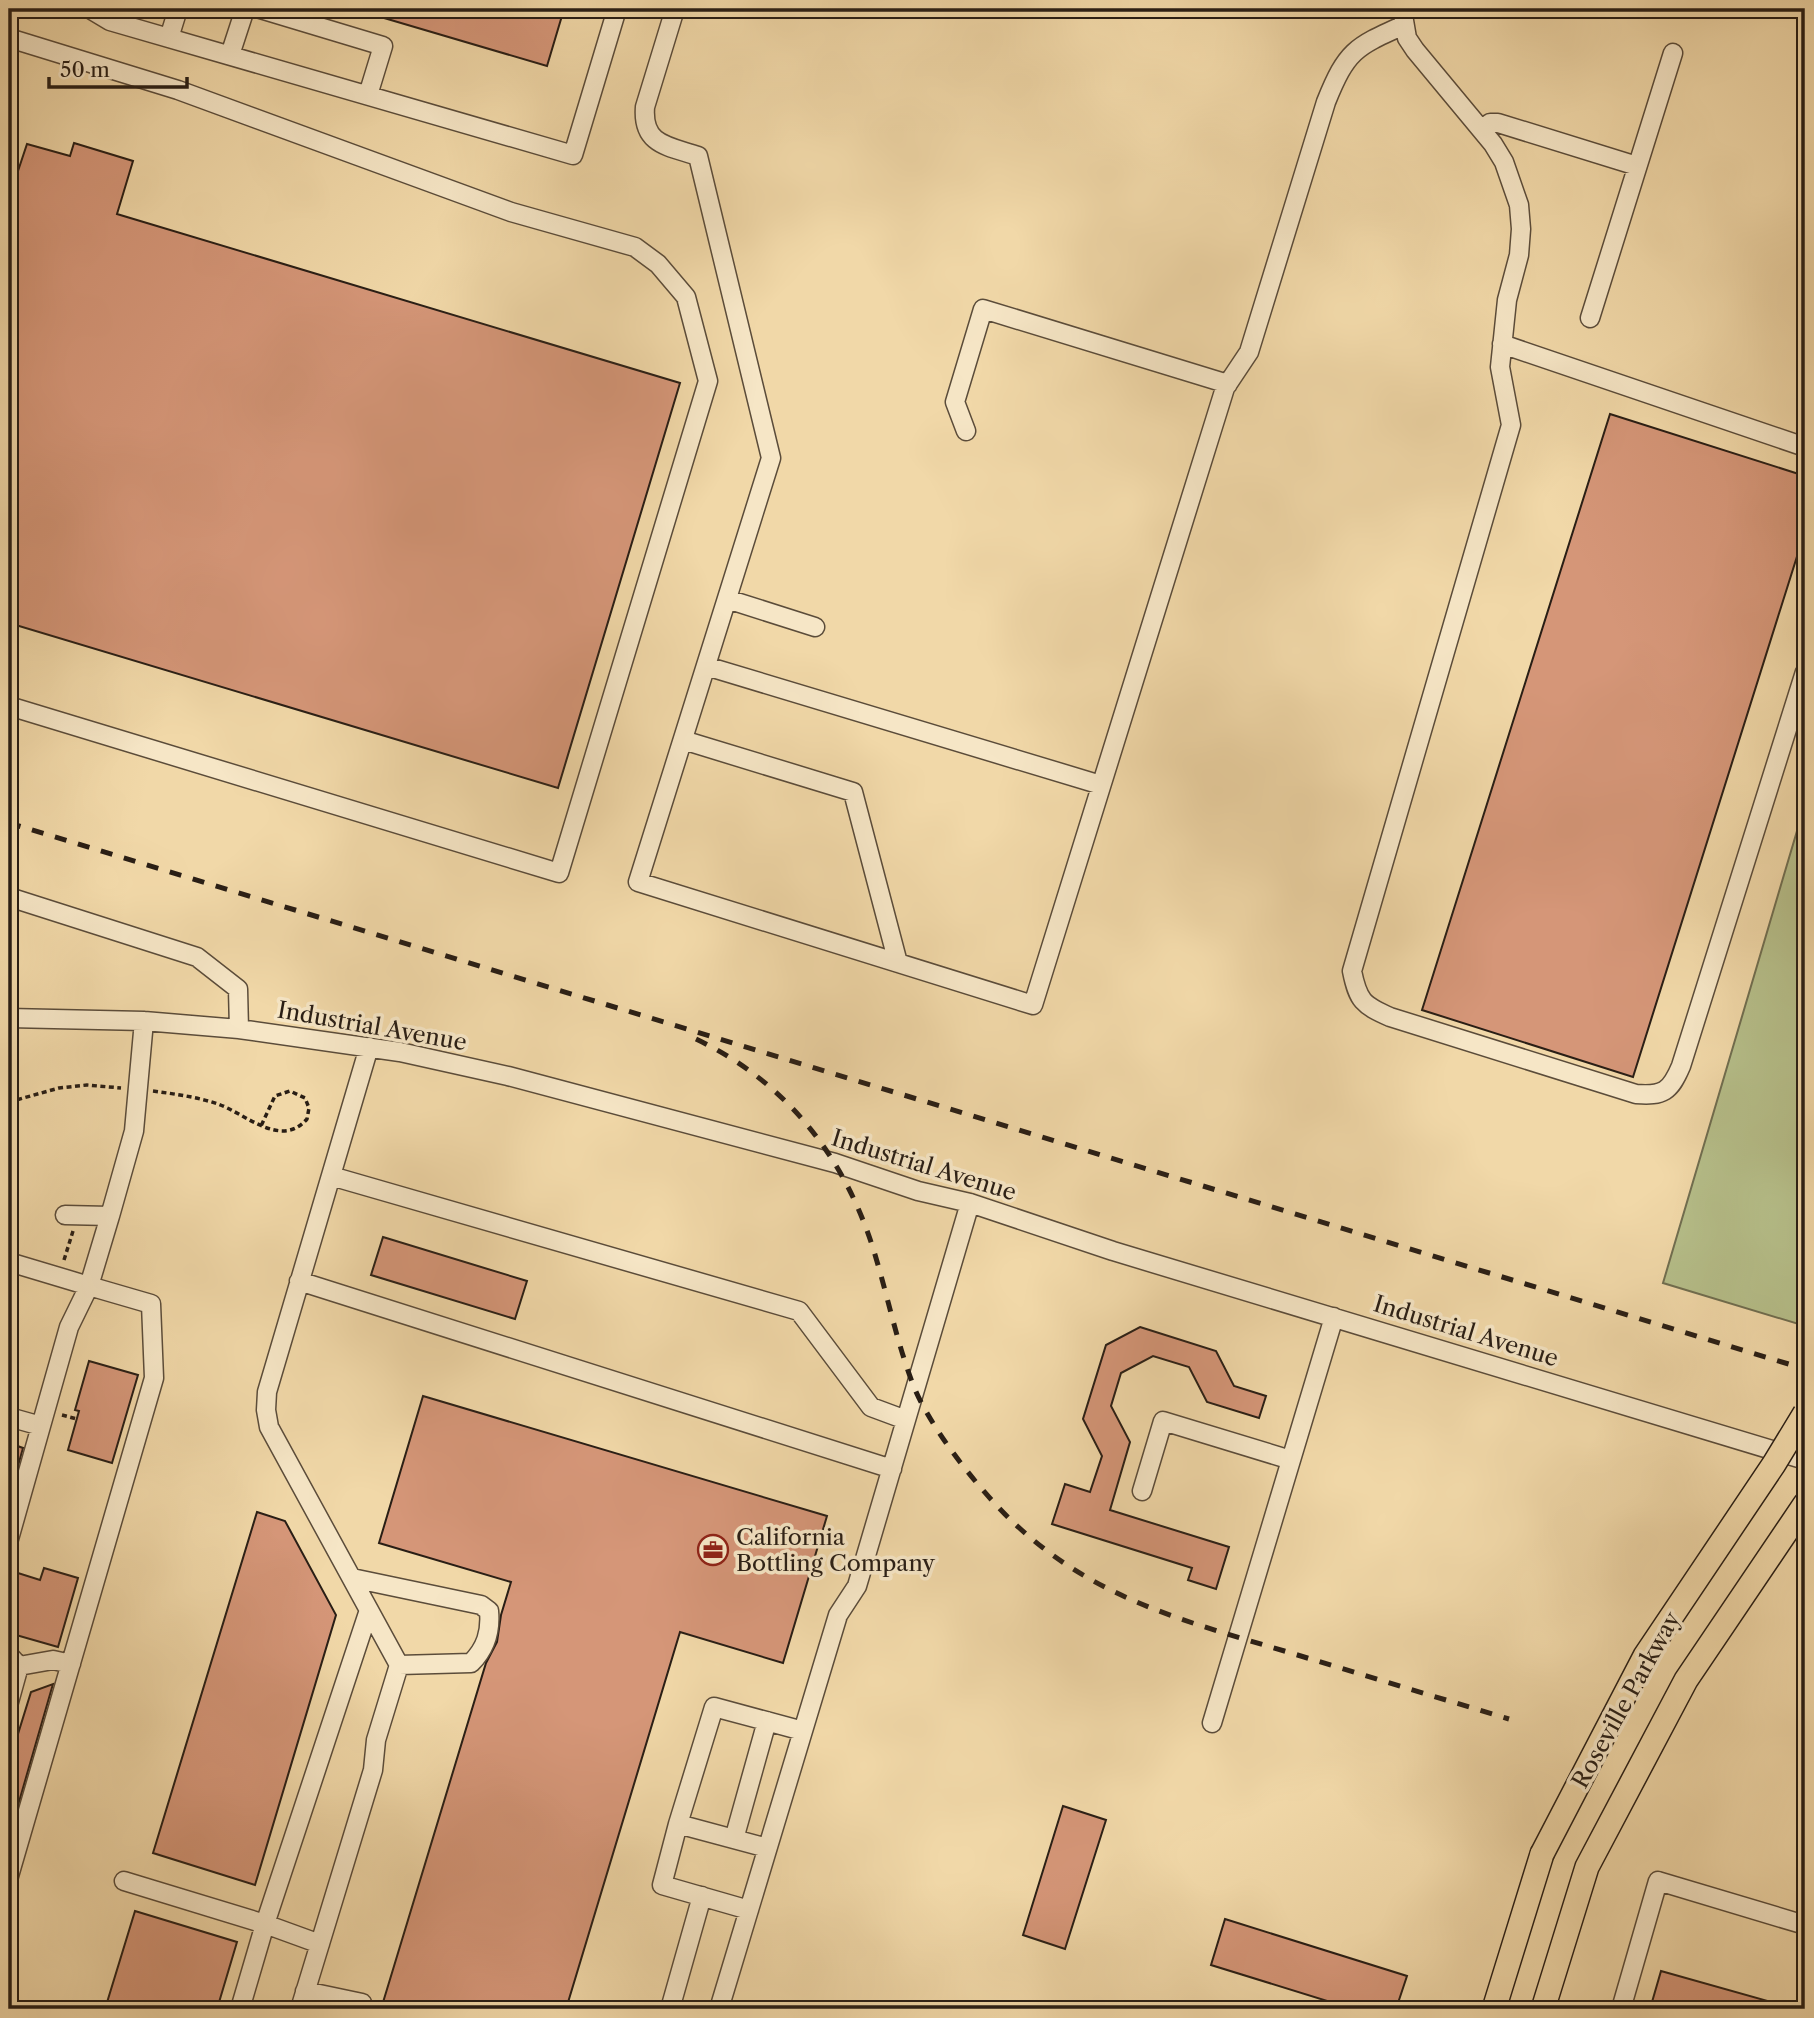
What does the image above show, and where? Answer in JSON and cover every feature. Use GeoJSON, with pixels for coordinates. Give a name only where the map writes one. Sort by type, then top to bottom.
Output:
{"type":"FeatureCollection","features":[{"type":"Feature","properties":{"kind":"main road","name":"Roseville Parkway"},"geometry":{"type":"LineString","coordinates":[[1494,2009],[1542,1854],[1645,1656],[1774,1464],[1805,1413]]}},
{"type":"Feature","properties":{"kind":"main road","name":"Roseville Parkway"},"geometry":{"type":"LineString","coordinates":[[1543,2009],[1587,1867],[1686,1680],[1805,1504]]}},
{"type":"Feature","properties":{"kind":"street"},"geometry":{"type":"LineString","coordinates":[[90,9],[110,20],[169,38],[572,155],[617,9]]}},
{"type":"Feature","properties":{"kind":"street"},"geometry":{"type":"LineString","coordinates":[[169,38],[178,9]]}},
{"type":"Feature","properties":{"kind":"street"},"geometry":{"type":"LineString","coordinates":[[230,55],[245,9]]}},
{"type":"Feature","properties":{"kind":"street"},"geometry":{"type":"LineString","coordinates":[[260,9],[383,46],[368,96]]}},
{"type":"Feature","properties":{"kind":"street"},"geometry":{"type":"LineString","coordinates":[[675,9],[645,107],[644,122],[649,134],[661,144],[698,156],[771,458],[638,883],[1033,1005],[1228,384],[1249,352],[1326,102],[1339,69],[1360,45],[1403,17],[1407,38],[1422,60],[1482,130],[1504,162],[1519,205],[1521,229],[1519,255],[1507,300],[1500,367],[1511,425],[1352,971],[1356,991],[1368,1008],[1636,1094],[1655,1095],[1672,1086],[1681,1066],[1805,672]]}},
{"type":"Feature","properties":{"kind":"street"},"geometry":{"type":"LineString","coordinates":[[9,38],[178,90],[511,212],[635,247],[657,264],[686,297],[708,381],[559,873],[9,706]]}},
{"type":"Feature","properties":{"kind":"street"},"geometry":{"type":"LineString","coordinates":[[1590,318],[1672,52]]}},
{"type":"Feature","properties":{"kind":"street"},"geometry":{"type":"LineString","coordinates":[[1482,130],[1490,123],[1498,123],[1637,166]]}},
{"type":"Feature","properties":{"kind":"street"},"geometry":{"type":"LineString","coordinates":[[966,431],[955,402],[983,309],[1228,384]]}},
{"type":"Feature","properties":{"kind":"street"},"geometry":{"type":"LineString","coordinates":[[1502,344],[1805,447]]}},
{"type":"Feature","properties":{"kind":"street"},"geometry":{"type":"LineString","coordinates":[[727,599],[815,627]]}},
{"type":"Feature","properties":{"kind":"street"},"geometry":{"type":"LineString","coordinates":[[706,666],[1101,785]]}},
{"type":"Feature","properties":{"kind":"street"},"geometry":{"type":"LineString","coordinates":[[682,740],[853,792],[898,963]]}},
{"type":"Feature","properties":{"kind":"street"},"geometry":{"type":"LineString","coordinates":[[9,897],[197,957],[238,989],[239,1030]]}},
{"type":"Feature","properties":{"kind":"street","name":"Industrial Avenue"},"geometry":{"type":"LineString","coordinates":[[9,1018],[144,1021],[239,1030],[369,1047],[508,1076],[835,1163],[918,1191],[970,1203],[1113,1251],[1805,1460]]}},
{"type":"Feature","properties":{"kind":"street"},"geometry":{"type":"LineString","coordinates":[[9,1539],[69,1327],[89,1286],[134,1131],[144,1021]]}},
{"type":"Feature","properties":{"kind":"street"},"geometry":{"type":"LineString","coordinates":[[300,2009],[373,1770],[376,1740],[399,1665],[269,1427],[266,1410],[271,1375],[369,1047]]}},
{"type":"Feature","properties":{"kind":"street"},"geometry":{"type":"LineString","coordinates":[[331,1176],[799,1311],[871,1407],[906,1420]]}},
{"type":"Feature","properties":{"kind":"street"},"geometry":{"type":"LineString","coordinates":[[719,2009],[838,1615],[857,1586],[970,1203]]}},
{"type":"Feature","properties":{"kind":"street"},"geometry":{"type":"LineString","coordinates":[[71,1215],[110,1216]]}},
{"type":"Feature","properties":{"kind":"street"},"geometry":{"type":"LineString","coordinates":[[9,1262],[151,1304],[154,1378],[71,1664],[12,1853],[9,1876]]}},
{"type":"Feature","properties":{"kind":"street"},"geometry":{"type":"LineString","coordinates":[[299,1281],[892,1469]]}},
{"type":"Feature","properties":{"kind":"street"},"geometry":{"type":"LineString","coordinates":[[1212,1723],[1334,1317]]}},
{"type":"Feature","properties":{"kind":"street"},"geometry":{"type":"LineString","coordinates":[[9,1417],[41,1426]]}},
{"type":"Feature","properties":{"kind":"street"},"geometry":{"type":"LineString","coordinates":[[1142,1491],[1163,1421],[1291,1460]]}},
{"type":"Feature","properties":{"kind":"street"},"geometry":{"type":"LineString","coordinates":[[352,1578],[481,1605],[489,1611],[491,1626],[483,1651],[471,1663],[399,1665]]}},
{"type":"Feature","properties":{"kind":"street"},"geometry":{"type":"LineString","coordinates":[[240,2009],[265,1924],[369,1610]]}},
{"type":"Feature","properties":{"kind":"street"},"geometry":{"type":"LineString","coordinates":[[9,1702],[14,1660],[53,1660],[71,1664]]}},
{"type":"Feature","properties":{"kind":"street"},"geometry":{"type":"LineString","coordinates":[[749,1910],[662,1885],[713,1707],[803,1731]]}},
{"type":"Feature","properties":{"kind":"street"},"geometry":{"type":"LineString","coordinates":[[734,1839],[767,1721]]}},
{"type":"Feature","properties":{"kind":"street"},"geometry":{"type":"LineString","coordinates":[[678,1824],[768,1848]]}},
{"type":"Feature","properties":{"kind":"street"},"geometry":{"type":"LineString","coordinates":[[124,1881],[265,1924],[320,1944]]}},
{"type":"Feature","properties":{"kind":"street"},"geometry":{"type":"LineString","coordinates":[[1621,2009],[1658,1881],[1805,1925]]}},
{"type":"Feature","properties":{"kind":"street"},"geometry":{"type":"LineString","coordinates":[[670,2009],[702,1896]]}},
{"type":"Feature","properties":{"kind":"street"},"geometry":{"type":"LineString","coordinates":[[305,1991],[362,2003],[360,2009]]}},
{"type":"Feature","properties":{"kind":"path"},"geometry":{"type":"LineString","coordinates":[[290,1091],[305,1098],[309,1108],[307,1119],[302,1125],[280,1132],[261,1126],[275,1096],[290,1091]]}},
{"type":"Feature","properties":{"kind":"path"},"geometry":{"type":"LineString","coordinates":[[60,1277],[71,1215]]}},
{"type":"Feature","properties":{"kind":"green space"},"geometry":{"type":"Polygon","coordinates":[[[1805,804],[1805,1326],[1663,1283],[1805,804]]]}},
{"type":"Feature","properties":{"kind":"building"},"geometry":{"type":"Polygon","coordinates":[[[367,9],[564,9],[547,66],[367,13],[367,9]]]}},
{"type":"Feature","properties":{"kind":"building"},"geometry":{"type":"Polygon","coordinates":[[[74,143],[133,161],[117,214],[680,383],[558,788],[9,623],[9,355],[17,331],[9,328],[9,181],[14,183],[27,144],[70,156],[74,143]]]}},
{"type":"Feature","properties":{"kind":"building"},"geometry":{"type":"Polygon","coordinates":[[[1610,414],[1805,476],[1805,531],[1633,1077],[1422,1010],[1610,414]]]}},
{"type":"Feature","properties":{"kind":"building"},"geometry":{"type":"Polygon","coordinates":[[[383,1237],[527,1281],[515,1319],[371,1275],[383,1237]]]}},
{"type":"Feature","properties":{"kind":"building"},"geometry":{"type":"Polygon","coordinates":[[[1140,1327],[1216,1351],[1234,1386],[1266,1396],[1259,1418],[1207,1402],[1189,1367],[1153,1356],[1121,1373],[1111,1406],[1130,1442],[1110,1510],[1229,1547],[1216,1589],[1188,1580],[1192,1568],[1052,1524],[1065,1484],[1090,1492],[1102,1456],[1083,1419],[1106,1345],[1140,1327]]]}},
{"type":"Feature","properties":{"kind":"building"},"geometry":{"type":"Polygon","coordinates":[[[89,1361],[138,1375],[112,1463],[68,1450],[79,1411],[75,1410],[89,1361]]]}},
{"type":"Feature","properties":{"kind":"building"},"geometry":{"type":"Polygon","coordinates":[[[423,1396],[827,1516],[783,1663],[680,1632],[566,2009],[381,2009],[486,1663],[497,1642],[501,1615],[511,1582],[379,1543],[423,1396]]]}},
{"type":"Feature","properties":{"kind":"building"},"geometry":{"type":"Polygon","coordinates":[[[9,1443],[23,1448],[9,1498],[9,1443]]]}},
{"type":"Feature","properties":{"kind":"building"},"geometry":{"type":"Polygon","coordinates":[[[257,1512],[285,1521],[336,1615],[255,1885],[153,1853],[257,1512]]]}},
{"type":"Feature","properties":{"kind":"building"},"geometry":{"type":"Polygon","coordinates":[[[44,1568],[78,1578],[58,1647],[9,1633],[9,1603],[18,1573],[40,1580],[44,1568]]]}},
{"type":"Feature","properties":{"kind":"building"},"geometry":{"type":"Polygon","coordinates":[[[53,1684],[10,1833],[9,1763],[31,1692],[53,1684]]]}},
{"type":"Feature","properties":{"kind":"building"},"geometry":{"type":"Polygon","coordinates":[[[1063,1806],[1106,1820],[1065,1949],[1023,1935],[1063,1806]]]}},
{"type":"Feature","properties":{"kind":"building"},"geometry":{"type":"Polygon","coordinates":[[[135,1911],[237,1942],[217,2009],[105,2009],[135,1911]]]}},
{"type":"Feature","properties":{"kind":"building"},"geometry":{"type":"Polygon","coordinates":[[[1225,1919],[1407,1976],[1396,2009],[1353,2009],[1211,1965],[1225,1919]]]}},
{"type":"Feature","properties":{"kind":"building"},"geometry":{"type":"Polygon","coordinates":[[[1661,1971],[1782,2005],[1781,2009],[1650,2009],[1661,1971]]]}},
{"type":"Feature","properties":{"kind":"railway"},"geometry":{"type":"LineString","coordinates":[[9,823],[1805,1369]]}},
{"type":"Feature","properties":{"kind":"railway"},"geometry":{"type":"LineString","coordinates":[[696,1039],[728,1056],[782,1098],[806,1123],[826,1150],[844,1180],[872,1245],[908,1370],[922,1404],[945,1441],[987,1495],[1015,1524],[1046,1550],[1111,1590],[1180,1619],[1509,1719]]}},
{"type":"Feature","properties":{"kind":"place","name":"California Bottling Company"},"geometry":{"type":"Point","coordinates":[713,1550]}}]}
